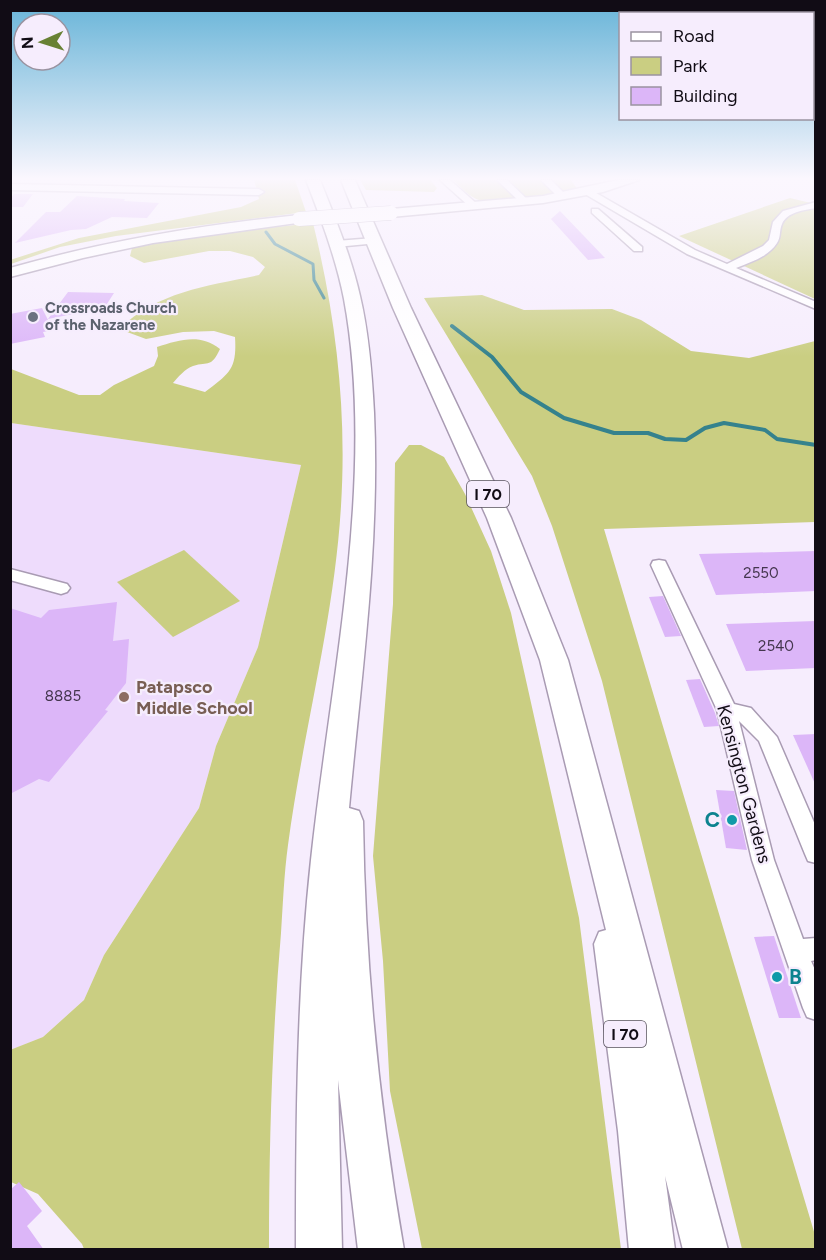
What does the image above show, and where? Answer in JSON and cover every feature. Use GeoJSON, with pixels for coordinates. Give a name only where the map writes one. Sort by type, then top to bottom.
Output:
{"type":"FeatureCollection","features":[{"type":"Feature","properties":{"kind":"highway"},"geometry":{"type":"LineString","coordinates":[[319,1250],[317,1107],[321,977],[329,853],[359,561],[364,429],[362,370],[355,313],[334,239]]}},
{"type":"Feature","properties":{"kind":"highway","name":"I 70"},"geometry":{"type":"LineString","coordinates":[[374,241],[402,308],[499,518],[554,660],[595,820],[639,1131],[652,1250]]}},
{"type":"Feature","properties":{"kind":"highway"},"geometry":{"type":"LineString","coordinates":[[350,655],[347,849],[351,973],[361,1100],[381,1250]]}},
{"type":"Feature","properties":{"kind":"highway"},"geometry":{"type":"LineString","coordinates":[[595,820],[706,1250]]}},
{"type":"Feature","properties":{"kind":"main road"},"geometry":{"type":"LineString","coordinates":[[10,273],[94,249],[146,239]]}},
{"type":"Feature","properties":{"kind":"street"},"geometry":{"type":"LineString","coordinates":[[627,239],[638,249]]}},
{"type":"Feature","properties":{"kind":"street"},"geometry":{"type":"LineString","coordinates":[[666,239],[816,306]]}},
{"type":"Feature","properties":{"kind":"street"},"geometry":{"type":"LineString","coordinates":[[725,267],[760,254],[775,239]]}},
{"type":"Feature","properties":{"kind":"street"},"geometry":{"type":"LineString","coordinates":[[336,244],[374,241]]}},
{"type":"Feature","properties":{"kind":"street","name":"Kensington Gardens"},"geometry":{"type":"LineString","coordinates":[[659,565],[727,710],[763,860],[806,950],[816,1008]]}},
{"type":"Feature","properties":{"kind":"street"},"geometry":{"type":"LineString","coordinates":[[10,574],[61,588]]}},
{"type":"Feature","properties":{"kind":"street"},"geometry":{"type":"LineString","coordinates":[[727,710],[744,713],[767,737],[816,854]]}},
{"type":"Feature","properties":{"kind":"shaded area","name":"Patapsco Middle School"},"geometry":{"type":"Polygon","coordinates":[[[11,423],[301,465],[258,647],[216,746],[199,808],[104,955],[84,1000],[43,1037],[11,1050],[11,423]]]}},
{"type":"Feature","properties":{"kind":"green space"},"geometry":{"type":"Polygon","coordinates":[[[76,239],[102,239],[60,247],[11,264],[10,260],[76,239]]]}},
{"type":"Feature","properties":{"kind":"green space"},"geometry":{"type":"Polygon","coordinates":[[[180,239],[317,239],[334,329],[341,399],[341,506],[332,592],[288,845],[273,1052],[269,1249],[84,1249],[38,1194],[11,1182],[10,1050],[43,1037],[84,1000],[104,955],[199,808],[216,746],[258,647],[301,465],[11,423],[11,369],[79,395],[100,395],[114,385],[154,366],[158,356],[157,347],[181,340],[197,339],[220,349],[217,355],[209,363],[187,369],[173,383],[205,392],[226,375],[235,356],[235,337],[214,331],[183,332],[146,339],[119,329],[134,316],[167,298],[202,287],[259,275],[265,267],[253,257],[230,251],[209,251],[144,263],[130,256],[132,248],[180,239]]]}},
{"type":"Feature","properties":{"kind":"green space"},"geometry":{"type":"Polygon","coordinates":[[[685,239],[815,239],[815,299],[685,239]]]}},
{"type":"Feature","properties":{"kind":"green space"},"geometry":{"type":"Polygon","coordinates":[[[482,295],[524,310],[612,309],[641,320],[691,351],[749,358],[815,341],[815,522],[604,529],[815,1235],[815,1249],[742,1249],[602,681],[552,526],[532,476],[424,298],[482,295]]]}},
{"type":"Feature","properties":{"kind":"green space"},"geometry":{"type":"Polygon","coordinates":[[[409,445],[421,445],[444,457],[465,494],[491,551],[511,613],[579,918],[621,1249],[422,1249],[390,1091],[383,961],[373,856],[393,604],[395,463],[409,445]]]}},
{"type":"Feature","properties":{"kind":"green space"},"geometry":{"type":"Polygon","coordinates":[[[184,550],[240,601],[173,637],[117,582],[184,550]]]}},
{"type":"Feature","properties":{"kind":"building"},"geometry":{"type":"Polygon","coordinates":[[[19,239],[33,239],[15,243],[19,239]]]}},
{"type":"Feature","properties":{"kind":"building"},"geometry":{"type":"Polygon","coordinates":[[[569,239],[587,239],[605,258],[588,260],[569,239]]]}},
{"type":"Feature","properties":{"kind":"building"},"geometry":{"type":"Polygon","coordinates":[[[68,292],[114,293],[105,307],[86,307],[83,312],[48,319],[68,292]]]}},
{"type":"Feature","properties":{"kind":"building"},"geometry":{"type":"Polygon","coordinates":[[[42,308],[53,330],[43,332],[45,337],[10,344],[10,314],[42,308]]]}},
{"type":"Feature","properties":{"kind":"building"},"geometry":{"type":"Polygon","coordinates":[[[816,551],[816,591],[716,595],[699,554],[816,551]]]}},
{"type":"Feature","properties":{"kind":"building"},"geometry":{"type":"Polygon","coordinates":[[[663,596],[681,636],[665,637],[649,597],[663,596]]]}},
{"type":"Feature","properties":{"kind":"building"},"geometry":{"type":"Polygon","coordinates":[[[117,602],[113,641],[129,639],[126,683],[105,710],[108,711],[49,782],[39,779],[10,794],[10,608],[41,618],[49,610],[117,602]]]}},
{"type":"Feature","properties":{"kind":"building"},"geometry":{"type":"Polygon","coordinates":[[[816,621],[816,668],[746,671],[726,624],[816,621]]]}},
{"type":"Feature","properties":{"kind":"building"},"geometry":{"type":"Polygon","coordinates":[[[700,679],[719,726],[704,727],[686,680],[700,679]]]}},
{"type":"Feature","properties":{"kind":"building"},"geometry":{"type":"Polygon","coordinates":[[[816,734],[816,786],[793,735],[816,734]]]}},
{"type":"Feature","properties":{"kind":"building","name":"C"},"geometry":{"type":"Polygon","coordinates":[[[716,790],[734,791],[747,850],[726,848],[716,790]]]}},
{"type":"Feature","properties":{"kind":"building","name":"B"},"geometry":{"type":"Polygon","coordinates":[[[774,936],[801,1018],[779,1018],[754,937],[774,936]]]}},
{"type":"Feature","properties":{"kind":"building"},"geometry":{"type":"Polygon","coordinates":[[[19,1182],[42,1211],[27,1226],[44,1250],[10,1250],[10,1190],[19,1182]]]}},
{"type":"Feature","properties":{"kind":"waterway"},"geometry":{"type":"LineString","coordinates":[[271,239],[275,244],[313,264],[314,280],[324,298]]}},
{"type":"Feature","properties":{"kind":"waterway"},"geometry":{"type":"LineString","coordinates":[[452,326],[492,357],[521,392],[564,418],[614,433],[648,433],[665,439],[686,440],[705,428],[724,423],[765,430],[777,439],[816,445]]}},
{"type":"Feature","properties":{"kind":"place","name":"Crossroads Church of the Nazarene"},"geometry":{"type":"Point","coordinates":[33,317]}},
{"type":"Feature","properties":{"kind":"place","name":"Patapsco Middle School"},"geometry":{"type":"Point","coordinates":[124,697]}},
{"type":"Feature","properties":{"kind":"place","name":"C"},"geometry":{"type":"Point","coordinates":[732,820]}},
{"type":"Feature","properties":{"kind":"place","name":"B"},"geometry":{"type":"Point","coordinates":[777,977]}}]}
